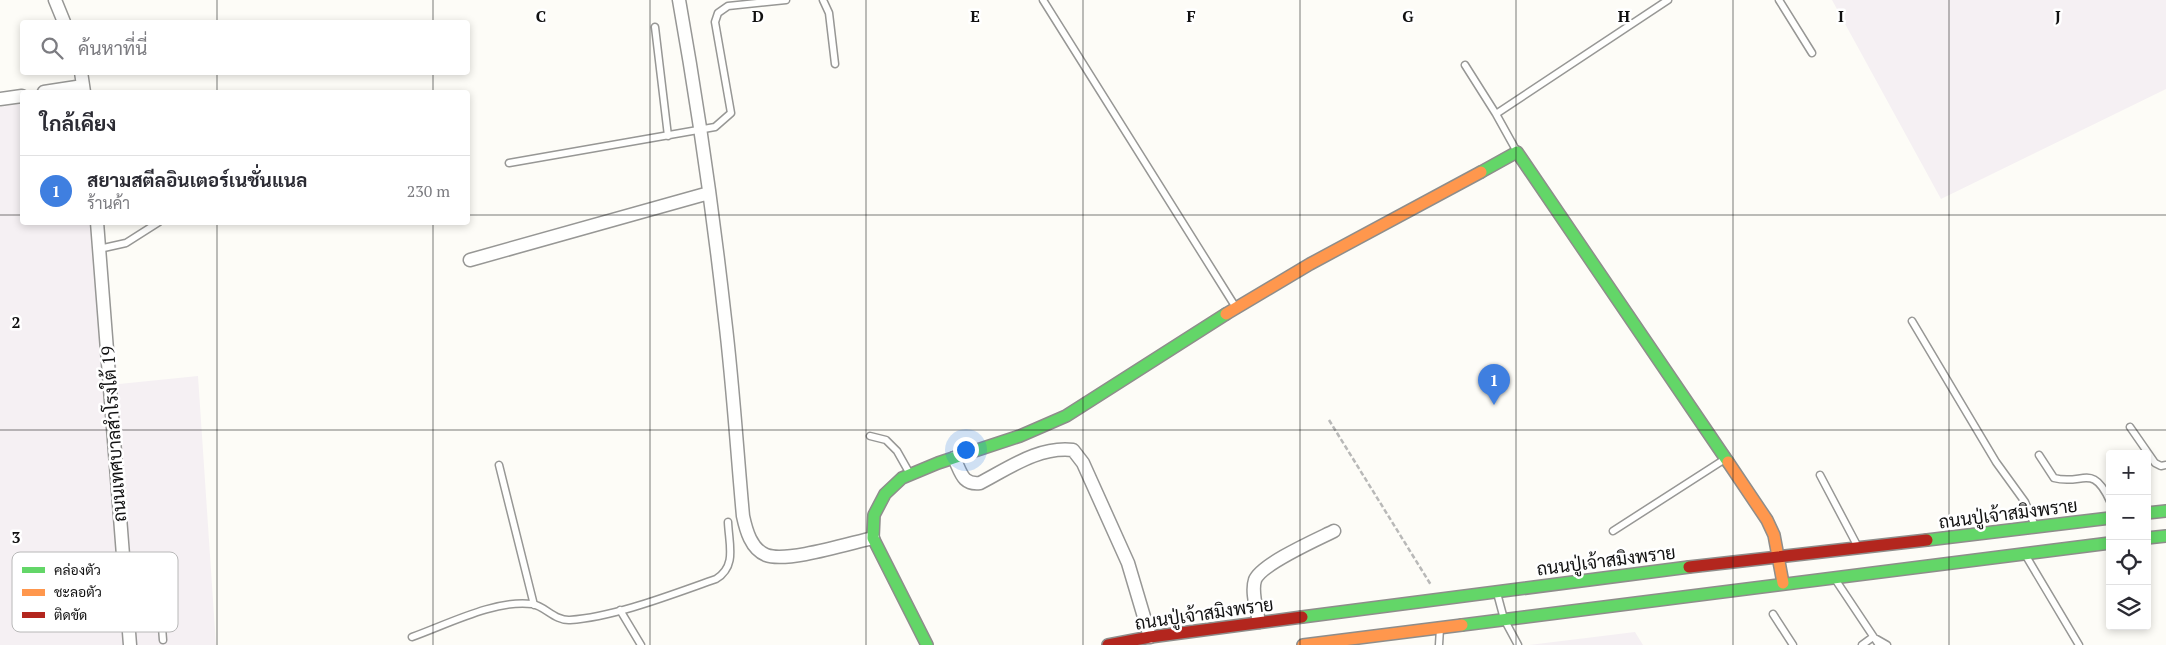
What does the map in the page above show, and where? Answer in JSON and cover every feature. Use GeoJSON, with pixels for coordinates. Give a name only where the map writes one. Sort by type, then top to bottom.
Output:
{"type":"FeatureCollection","features":[{"type":"Feature","properties":{"kind":"main road"},"geometry":{"type":"LineString","coordinates":[[927,645],[873,538],[874,514],[885,494],[902,478],[1020,436],[1066,416],[1236,308],[1310,264],[1517,152],[1767,520],[1774,536],[1783,583]]}},
{"type":"Feature","properties":{"kind":"main road"},"geometry":{"type":"LineString","coordinates":[[2151,513],[2166,511]]}},
{"type":"Feature","properties":{"kind":"main road","name":"ถนนปู่เจ้าสมิงพราย"},"geometry":{"type":"LineString","coordinates":[[1108,645],[1150,637],[1440,599],[2106,518]]}},
{"type":"Feature","properties":{"kind":"main road"},"geometry":{"type":"LineString","coordinates":[[2151,538],[2166,536]]}},
{"type":"Feature","properties":{"kind":"main road"},"geometry":{"type":"LineString","coordinates":[[1303,645],[1336,643],[1440,627],[2106,544]]}},
{"type":"Feature","properties":{"kind":"street"},"geometry":{"type":"LineString","coordinates":[[55,0],[63,20]]}},
{"type":"Feature","properties":{"kind":"street"},"geometry":{"type":"LineString","coordinates":[[679,0],[710,193],[726,321],[743,516],[748,535],[757,549],[765,555],[777,557],[806,554],[873,538]]}},
{"type":"Feature","properties":{"kind":"street"},"geometry":{"type":"LineString","coordinates":[[81,75],[83,90]]}},
{"type":"Feature","properties":{"kind":"street"},"geometry":{"type":"LineString","coordinates":[[0,99],[20,96]]}},
{"type":"Feature","properties":{"kind":"street"},"geometry":{"type":"LineString","coordinates":[[470,260],[710,193]]}},
{"type":"Feature","properties":{"kind":"street","name":"ถนนเทศบาลสำโรงใต้ 19"},"geometry":{"type":"LineString","coordinates":[[97,225],[123,552]]}},
{"type":"Feature","properties":{"kind":"street"},"geometry":{"type":"LineString","coordinates":[[954,458],[963,478],[971,484],[980,483],[1036,454],[1059,448],[1073,450],[1083,463],[1128,563],[1150,637]]}},
{"type":"Feature","properties":{"kind":"street"},"geometry":{"type":"LineString","coordinates":[[1259,622],[1254,593],[1255,580],[1262,571],[1283,557],[1334,531]]}},
{"type":"Feature","properties":{"kind":"street","name":"ถนนเทศบาลสำโรงใต้ 19"},"geometry":{"type":"LineString","coordinates":[[129,632],[130,645]]}},
{"type":"Feature","properties":{"kind":"lane"},"geometry":{"type":"LineString","coordinates":[[509,163],[716,127],[731,113],[715,22],[718,14],[728,6],[786,0]]}},
{"type":"Feature","properties":{"kind":"lane"},"geometry":{"type":"LineString","coordinates":[[823,0],[829,13],[835,64]]}},
{"type":"Feature","properties":{"kind":"lane"},"geometry":{"type":"LineString","coordinates":[[1043,0],[1236,308]]}},
{"type":"Feature","properties":{"kind":"lane"},"geometry":{"type":"LineString","coordinates":[[1496,114],[1668,0]]}},
{"type":"Feature","properties":{"kind":"lane"},"geometry":{"type":"LineString","coordinates":[[1779,0],[1812,53]]}},
{"type":"Feature","properties":{"kind":"lane"},"geometry":{"type":"LineString","coordinates":[[655,27],[668,136]]}},
{"type":"Feature","properties":{"kind":"lane"},"geometry":{"type":"LineString","coordinates":[[1465,65],[1517,152]]}},
{"type":"Feature","properties":{"kind":"lane"},"geometry":{"type":"LineString","coordinates":[[99,249],[126,243],[154,225]]}},
{"type":"Feature","properties":{"kind":"lane"},"geometry":{"type":"LineString","coordinates":[[1912,321],[1996,462],[2025,502],[2035,527]]}},
{"type":"Feature","properties":{"kind":"lane"},"geometry":{"type":"LineString","coordinates":[[2130,427],[2155,463],[2161,466],[2166,465]]}},
{"type":"Feature","properties":{"kind":"lane"},"geometry":{"type":"LineString","coordinates":[[870,436],[886,440],[897,451],[910,475]]}},
{"type":"Feature","properties":{"kind":"lane"},"geometry":{"type":"LineString","coordinates":[[2039,455],[2054,478],[2089,477],[2097,481],[2107,495]]}},
{"type":"Feature","properties":{"kind":"lane"},"geometry":{"type":"LineString","coordinates":[[1613,531],[1726,458]]}},
{"type":"Feature","properties":{"kind":"lane"},"geometry":{"type":"LineString","coordinates":[[499,465],[534,604]]}},
{"type":"Feature","properties":{"kind":"lane"},"geometry":{"type":"LineString","coordinates":[[1820,475],[1859,549]]}},
{"type":"Feature","properties":{"kind":"lane"},"geometry":{"type":"LineString","coordinates":[[412,637],[483,611],[514,604],[534,604],[551,615],[568,621],[620,610],[716,579],[725,573],[730,565],[728,522]]}},
{"type":"Feature","properties":{"kind":"lane"},"geometry":{"type":"LineString","coordinates":[[2025,554],[2079,645]]}},
{"type":"Feature","properties":{"kind":"lane"},"geometry":{"type":"LineString","coordinates":[[1834,577],[1879,645]]}},
{"type":"Feature","properties":{"kind":"lane"},"geometry":{"type":"LineString","coordinates":[[1497,592],[1504,619],[1518,645]]}},
{"type":"Feature","properties":{"kind":"lane"},"geometry":{"type":"LineString","coordinates":[[620,610],[641,645]]}},
{"type":"Feature","properties":{"kind":"lane"},"geometry":{"type":"LineString","coordinates":[[1773,614],[1793,645]]}},
{"type":"Feature","properties":{"kind":"lane"},"geometry":{"type":"LineString","coordinates":[[1439,645],[1440,627]]}},
{"type":"Feature","properties":{"kind":"lane"},"geometry":{"type":"LineString","coordinates":[[162,632],[163,640]]}},
{"type":"Feature","properties":{"kind":"lane"},"geometry":{"type":"LineString","coordinates":[[1862,645],[1874,637]]}},
{"type":"Feature","properties":{"kind":"lane"},"geometry":{"type":"LineString","coordinates":[[1874,637],[1887,645]]}},
{"type":"Feature","properties":{"kind":"path"},"geometry":{"type":"LineString","coordinates":[[1329,420],[1440,599]]}},
{"type":"Feature","properties":{"kind":"shaded area"},"geometry":{"type":"Polygon","coordinates":[[[1832,0],[2166,0],[2166,89],[1941,199],[1832,0]]]}},
{"type":"Feature","properties":{"kind":"shaded area"},"geometry":{"type":"Polygon","coordinates":[[[20,103],[20,225],[97,225],[119,384],[198,376],[216,645],[0,645],[0,107],[20,103]]]}},
{"type":"Feature","properties":{"kind":"shaded area"},"geometry":{"type":"Polygon","coordinates":[[[1635,632],[1643,645],[1529,645],[1635,632]]]}},
{"type":"Feature","properties":{"kind":"traffic: fast"},"geometry":{"type":"LineString","coordinates":[[1481,172],[1517,152],[1728,462]]}},
{"type":"Feature","properties":{"kind":"traffic: fast"},"geometry":{"type":"LineString","coordinates":[[927,645],[873,538],[874,515],[885,494],[902,478],[938,463],[1020,436],[1066,416],[1226,314]]}},
{"type":"Feature","properties":{"kind":"traffic: fast"},"geometry":{"type":"LineString","coordinates":[[2151,513],[2166,511]]}},
{"type":"Feature","properties":{"kind":"traffic: fast"},"geometry":{"type":"LineString","coordinates":[[1927,540],[2106,518]]}},
{"type":"Feature","properties":{"kind":"traffic: fast"},"geometry":{"type":"LineString","coordinates":[[2151,538],[2166,536]]}},
{"type":"Feature","properties":{"kind":"traffic: fast"},"geometry":{"type":"LineString","coordinates":[[1462,625],[2106,544]]}},
{"type":"Feature","properties":{"kind":"traffic: fast"},"geometry":{"type":"LineString","coordinates":[[1302,617],[1689,567]]}},
{"type":"Feature","properties":{"kind":"traffic: slow"},"geometry":{"type":"LineString","coordinates":[[1226,314],[1310,264],[1481,172]]}},
{"type":"Feature","properties":{"kind":"traffic: slow"},"geometry":{"type":"LineString","coordinates":[[1728,462],[1767,520],[1774,535],[1783,583]]}},
{"type":"Feature","properties":{"kind":"traffic: slow"},"geometry":{"type":"LineString","coordinates":[[1303,645],[1462,625]]}},
{"type":"Feature","properties":{"kind":"traffic: jam"},"geometry":{"type":"LineString","coordinates":[[1689,567],[1927,540]]}},
{"type":"Feature","properties":{"kind":"traffic: jam"},"geometry":{"type":"LineString","coordinates":[[1108,645],[1150,637],[1302,617]]}},
{"type":"Feature","properties":{"kind":"place","name":"สยามสตีลอินเตอร์เนชั่นแนล"},"geometry":{"type":"Point","coordinates":[1494,405]}}]}
